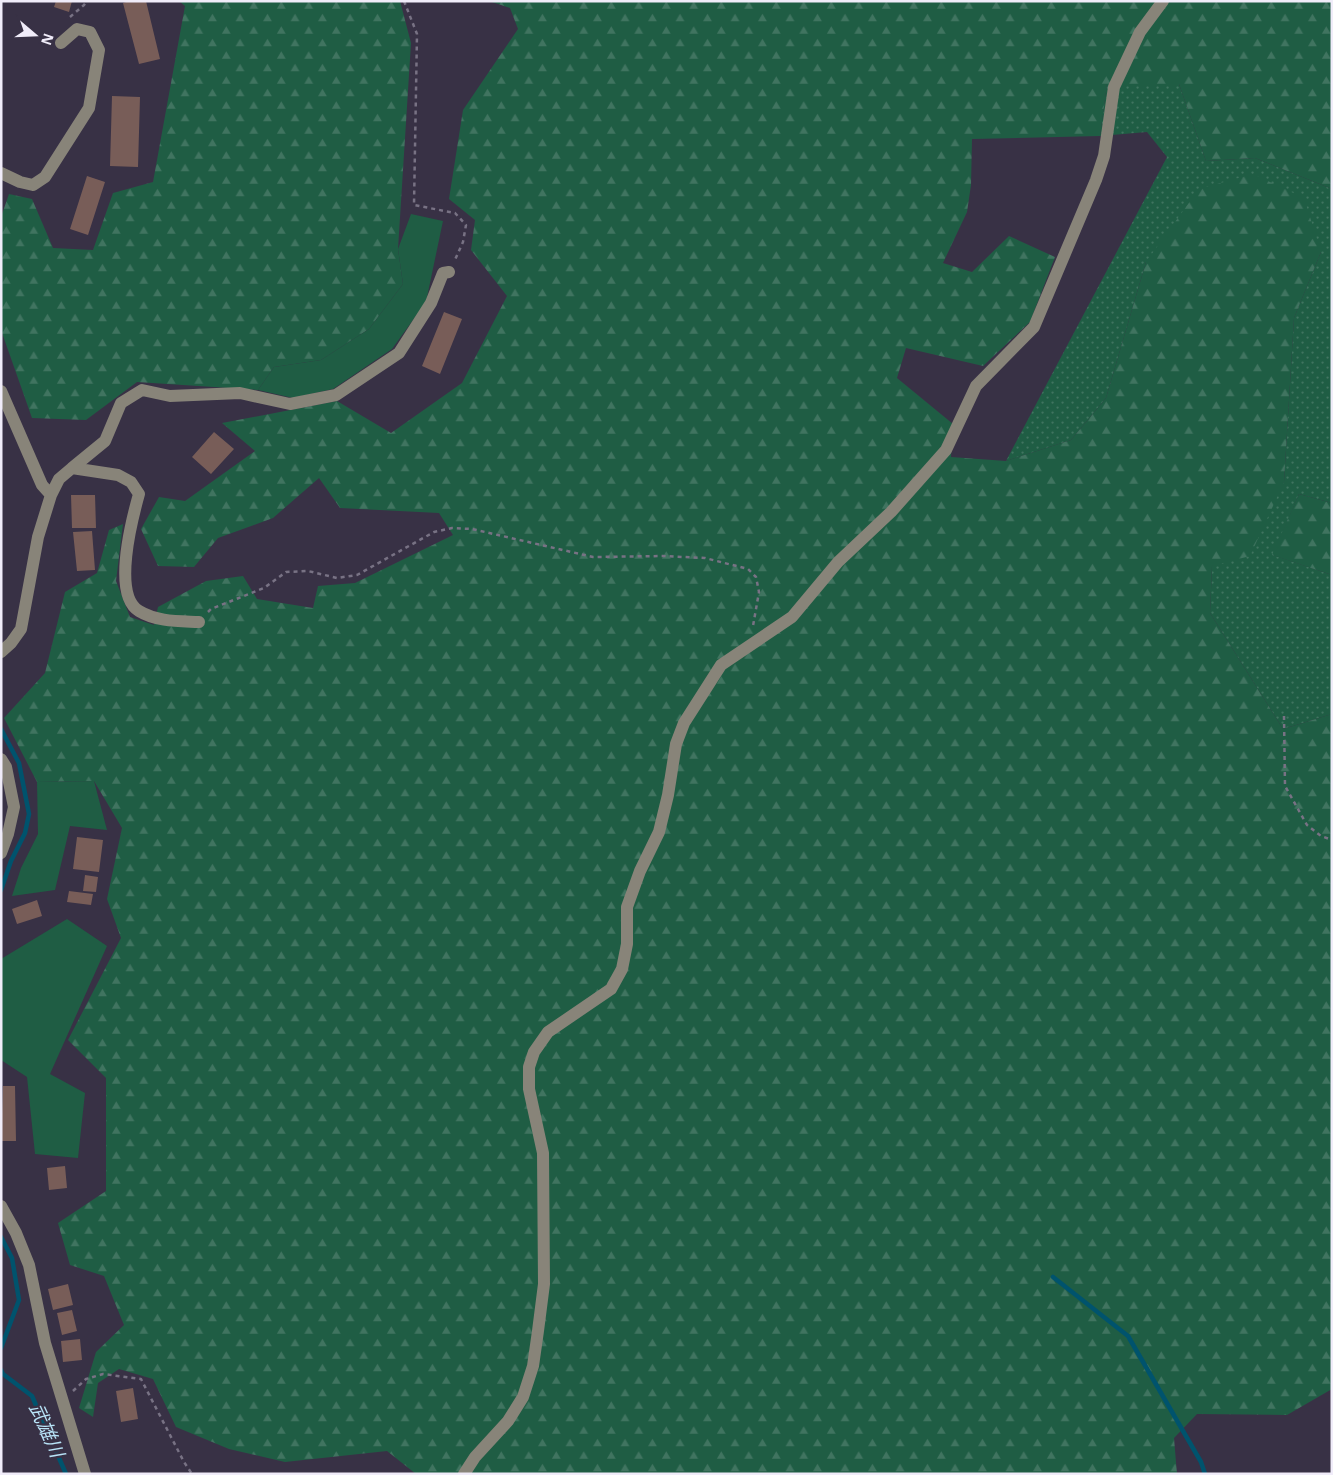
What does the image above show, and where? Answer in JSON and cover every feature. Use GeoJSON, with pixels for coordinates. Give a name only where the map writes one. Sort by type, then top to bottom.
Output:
{"type":"FeatureCollection","features":[{"type":"Feature","properties":{"kind":"street"},"geometry":{"type":"LineString","coordinates":[[464,1474],[475,1457],[508,1421],[522,1397],[534,1357],[544,1274],[543,1153],[529,1089],[529,1066],[534,1052],[548,1032],[611,989],[622,969],[627,944],[627,907],[640,871],[660,832],[676,744],[684,723],[721,665],[792,616],[838,562],[891,512],[946,450],[976,386],[1034,327],[1102,164],[1114,87],[1140,32],[1162,1]]}},
{"type":"Feature","properties":{"kind":"street"},"geometry":{"type":"LineString","coordinates":[[1,173],[20,182],[33,185],[45,177],[89,108],[99,50],[90,32],[77,29],[61,43]]}},
{"type":"Feature","properties":{"kind":"street"},"geometry":{"type":"LineString","coordinates":[[1,652],[11,643],[21,629],[38,537],[51,495],[59,479],[104,441],[120,403],[142,390],[170,396],[240,393],[290,404],[336,395],[399,353],[431,302],[443,273],[449,272]]}},
{"type":"Feature","properties":{"kind":"street"},"geometry":{"type":"LineString","coordinates":[[1,391],[42,485],[51,495]]}},
{"type":"Feature","properties":{"kind":"street"},"geometry":{"type":"LineString","coordinates":[[72,468],[118,475],[131,482],[139,494],[124,568],[126,589],[132,604],[139,611],[161,619],[199,622]]}},
{"type":"Feature","properties":{"kind":"street"},"geometry":{"type":"LineString","coordinates":[[1,759],[6,767],[14,807],[8,834],[1,853]]}},
{"type":"Feature","properties":{"kind":"street"},"geometry":{"type":"LineString","coordinates":[[1,1206],[16,1233],[29,1265],[45,1343],[85,1474]]}},
{"type":"Feature","properties":{"kind":"path"},"geometry":{"type":"LineString","coordinates":[[404,1],[417,34],[414,205],[455,213],[466,225],[463,242],[449,272]]}},
{"type":"Feature","properties":{"kind":"path"},"geometry":{"type":"LineString","coordinates":[[199,622],[211,609],[264,588],[286,572],[308,571],[338,578],[357,575],[434,532],[452,528],[472,528],[593,558],[663,556],[705,558],[748,569],[756,577],[759,592],[753,631],[746,646]]}},
{"type":"Feature","properties":{"kind":"path"},"geometry":{"type":"LineString","coordinates":[[1284,716],[1285,786],[1306,825],[1321,836],[1332,840]]}},
{"type":"Feature","properties":{"kind":"path"},"geometry":{"type":"LineString","coordinates":[[63,1401],[86,1379],[103,1374],[142,1379],[192,1474]]}},
{"type":"Feature","properties":{"kind":"green space"},"geometry":{"type":"Polygon","coordinates":[[[179,1],[400,1],[411,43],[398,249],[403,284],[369,329],[321,360],[274,367],[258,390],[137,382],[86,420],[32,418],[1,330],[1,217],[9,194],[32,199],[53,248],[93,250],[113,193],[153,182],[185,6],[179,1]]]}},
{"type":"Feature","properties":{"kind":"green space"},"geometry":{"type":"Polygon","coordinates":[[[489,1],[1332,1],[1332,189],[1255,158],[1206,161],[1179,84],[1107,84],[1100,136],[972,139],[971,185],[967,212],[943,263],[972,272],[1009,236],[1055,257],[1030,322],[983,366],[906,348],[897,378],[953,424],[951,457],[1006,461],[1071,440],[1106,398],[1146,262],[1199,189],[1253,174],[1304,198],[1321,252],[1294,318],[1284,482],[1250,556],[1212,566],[1210,613],[1283,729],[1332,714],[1332,1389],[1287,1415],[1197,1414],[1174,1438],[1177,1474],[416,1474],[387,1451],[285,1462],[229,1449],[176,1427],[153,1379],[119,1369],[98,1383],[93,1417],[79,1408],[96,1352],[124,1325],[104,1276],[70,1265],[58,1223],[106,1191],[106,1078],[68,1040],[121,938],[107,899],[122,828],[94,781],[37,782],[4,718],[45,673],[65,592],[97,573],[109,530],[123,524],[116,581],[130,617],[154,625],[158,607],[206,581],[243,576],[257,599],[313,608],[318,586],[355,583],[453,535],[439,513],[340,508],[319,478],[273,518],[218,538],[194,567],[158,566],[141,529],[159,497],[185,501],[255,451],[222,423],[337,401],[391,433],[462,383],[507,296],[471,250],[475,220],[449,199],[463,110],[518,29],[510,8],[489,1]]]}},
{"type":"Feature","properties":{"kind":"green space"},"geometry":{"type":"Polygon","coordinates":[[[1107,83],[1179,84],[1206,161],[1255,158],[1332,189],[1332,503],[1299,494],[1273,555],[1332,575],[1332,714],[1283,729],[1210,613],[1212,566],[1284,482],[1294,318],[1321,252],[1146,262],[1106,398],[1071,440],[1006,461],[1167,157],[1147,132],[1100,136],[1107,83]]]}},
{"type":"Feature","properties":{"kind":"green space"},"geometry":{"type":"Polygon","coordinates":[[[411,214],[443,221],[426,302],[392,349],[333,389],[293,398],[258,390],[274,367],[321,360],[369,329],[403,284],[398,249],[411,214]]]}},
{"type":"Feature","properties":{"kind":"green space"},"geometry":{"type":"Polygon","coordinates":[[[1299,494],[1332,503],[1332,575],[1272,555],[1299,494]]]}},
{"type":"Feature","properties":{"kind":"green space"},"geometry":{"type":"Polygon","coordinates":[[[94,781],[107,830],[70,826],[55,890],[12,896],[21,868],[38,834],[37,782],[94,781]]]}},
{"type":"Feature","properties":{"kind":"green space"},"geometry":{"type":"Polygon","coordinates":[[[67,919],[107,946],[50,1074],[85,1093],[78,1158],[35,1154],[27,1077],[1,1060],[1,959],[67,919]]]}},
{"type":"Feature","properties":{"kind":"building"},"geometry":{"type":"Polygon","coordinates":[[[56,1],[72,1],[69,12],[54,7],[56,1]]]}},
{"type":"Feature","properties":{"kind":"building"},"geometry":{"type":"Polygon","coordinates":[[[146,1],[160,59],[139,64],[123,3],[146,1]]]}},
{"type":"Feature","properties":{"kind":"building"},"geometry":{"type":"Polygon","coordinates":[[[112,96],[140,97],[138,167],[110,166],[112,96]]]}},
{"type":"Feature","properties":{"kind":"building"},"geometry":{"type":"Polygon","coordinates":[[[87,176],[105,182],[88,235],[70,229],[87,176]]]}},
{"type":"Feature","properties":{"kind":"building"},"geometry":{"type":"Polygon","coordinates":[[[444,312],[462,319],[440,374],[422,366],[444,312]]]}},
{"type":"Feature","properties":{"kind":"building"},"geometry":{"type":"Polygon","coordinates":[[[214,432],[234,449],[211,474],[192,457],[214,432]]]}},
{"type":"Feature","properties":{"kind":"building"},"geometry":{"type":"Polygon","coordinates":[[[71,495],[95,495],[96,528],[72,528],[71,495]]]}},
{"type":"Feature","properties":{"kind":"building"},"geometry":{"type":"Polygon","coordinates":[[[92,531],[95,570],[77,571],[73,532],[92,531]]]}},
{"type":"Feature","properties":{"kind":"building"},"geometry":{"type":"Polygon","coordinates":[[[77,837],[103,840],[99,872],[73,869],[77,837]]]}},
{"type":"Feature","properties":{"kind":"building"},"geometry":{"type":"Polygon","coordinates":[[[85,875],[98,877],[96,892],[83,891],[85,875]]]}},
{"type":"Feature","properties":{"kind":"building"},"geometry":{"type":"Polygon","coordinates":[[[69,891],[93,894],[91,905],[67,902],[69,891]]]}},
{"type":"Feature","properties":{"kind":"building"},"geometry":{"type":"Polygon","coordinates":[[[37,900],[42,916],[17,924],[12,909],[37,900]]]}},
{"type":"Feature","properties":{"kind":"building"},"geometry":{"type":"Polygon","coordinates":[[[3,1086],[15,1086],[16,1141],[1,1141],[3,1086]]]}},
{"type":"Feature","properties":{"kind":"building"},"geometry":{"type":"Polygon","coordinates":[[[65,1166],[67,1188],[49,1190],[47,1168],[65,1166]]]}},
{"type":"Feature","properties":{"kind":"building"},"geometry":{"type":"Polygon","coordinates":[[[68,1284],[73,1305],[53,1310],[48,1289],[68,1284]]]}},
{"type":"Feature","properties":{"kind":"building"},"geometry":{"type":"Polygon","coordinates":[[[72,1310],[77,1331],[62,1335],[57,1313],[72,1310]]]}},
{"type":"Feature","properties":{"kind":"building"},"geometry":{"type":"Polygon","coordinates":[[[80,1339],[82,1360],[63,1362],[61,1341],[80,1339]]]}},
{"type":"Feature","properties":{"kind":"building"},"geometry":{"type":"Polygon","coordinates":[[[133,1388],[138,1419],[121,1422],[116,1391],[133,1388]]]}},
{"type":"Feature","properties":{"kind":"waterway","name":"武雄川"},"geometry":{"type":"LineString","coordinates":[[1,729],[19,763],[29,814],[25,833],[11,861],[1,890]]}},
{"type":"Feature","properties":{"kind":"waterway","name":"武雄川"},"geometry":{"type":"LineString","coordinates":[[1,1237],[12,1258],[19,1300],[1,1348]]}},
{"type":"Feature","properties":{"kind":"waterway"},"geometry":{"type":"LineString","coordinates":[[1053,1277],[1128,1336],[1201,1462],[1205,1474]]}},
{"type":"Feature","properties":{"kind":"waterway","name":"武雄川"},"geometry":{"type":"LineString","coordinates":[[1,1370],[3,1374],[32,1396],[66,1474]]}}]}
